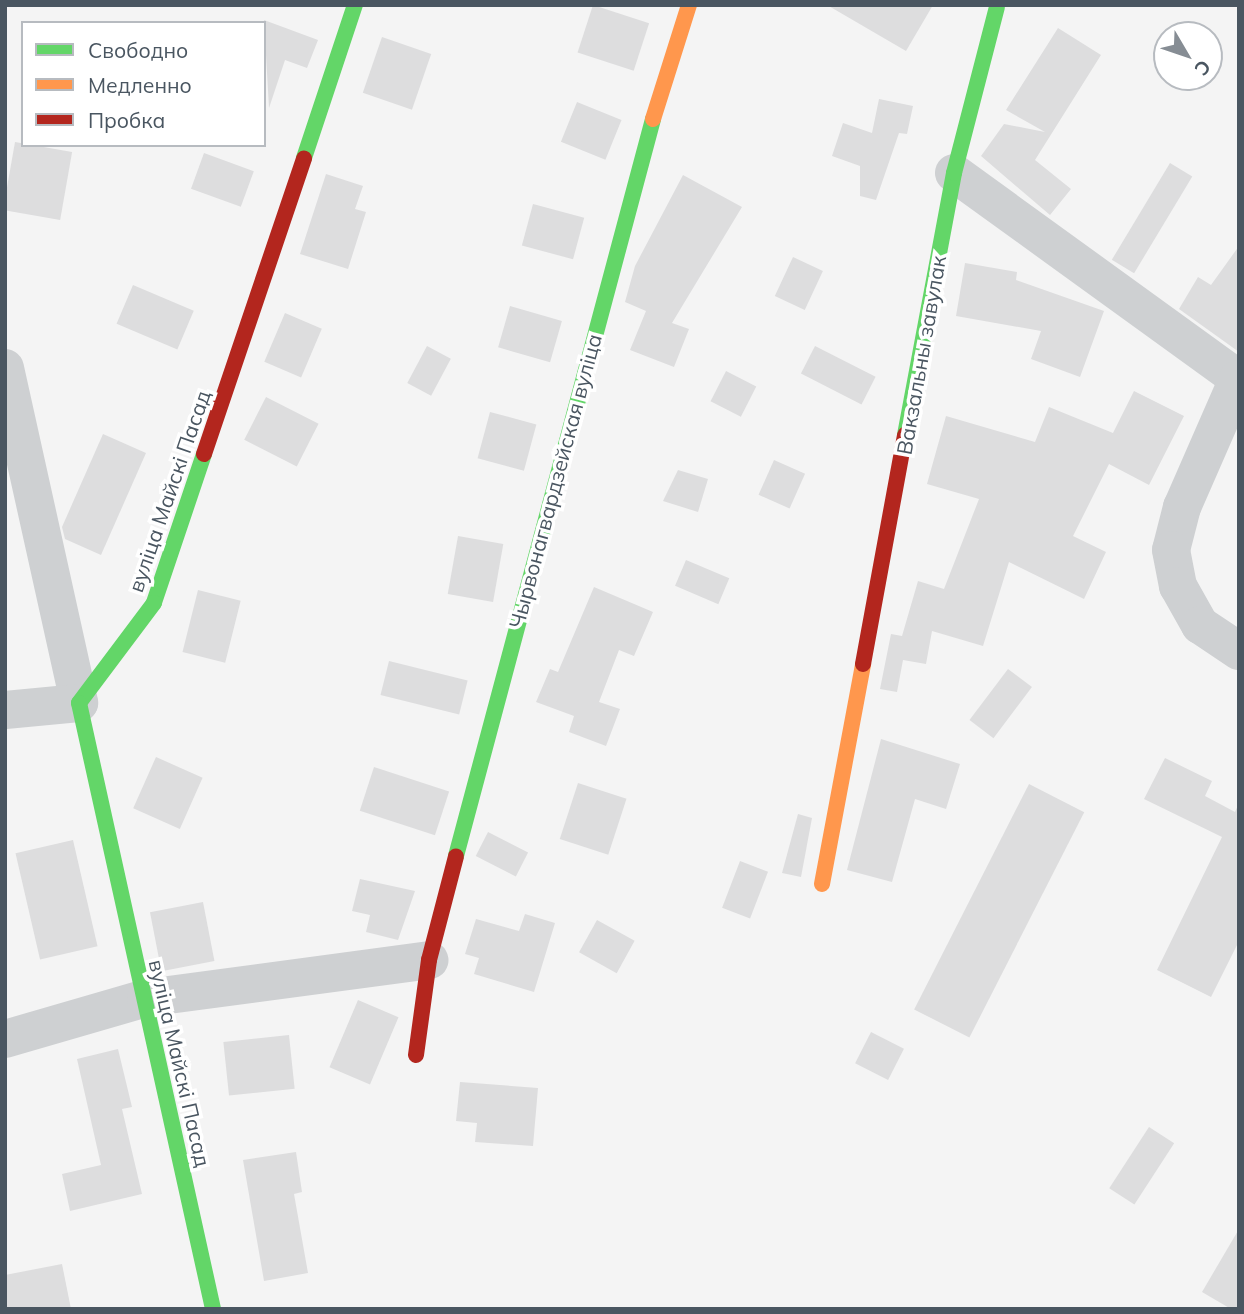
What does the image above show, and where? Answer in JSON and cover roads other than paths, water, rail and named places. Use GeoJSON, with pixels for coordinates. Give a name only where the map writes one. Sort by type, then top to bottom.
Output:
{"type":"FeatureCollection","features":[{"type":"Feature","properties":{"kind":"street","name":"вуліца Майскі Пасад"},"geometry":{"type":"LineString","coordinates":[[213,1309],[79,703],[154,603],[355,5]]}},
{"type":"Feature","properties":{"kind":"street","name":"Чырвонагвардзейская вуліца"},"geometry":{"type":"LineString","coordinates":[[416,1055],[429,960],[640,160],[689,5]]}},
{"type":"Feature","properties":{"kind":"street","name":"Вакзальны завулак"},"geometry":{"type":"LineString","coordinates":[[822,884],[954,173],[997,6]]}},
{"type":"Feature","properties":{"kind":"street"},"geometry":{"type":"LineString","coordinates":[[954,173],[1238,379],[1182,507],[1171,550],[1178,586],[1200,625],[1239,650]]}},
{"type":"Feature","properties":{"kind":"street"},"geometry":{"type":"LineString","coordinates":[[5,368],[79,703],[5,709]]}},
{"type":"Feature","properties":{"kind":"street"},"geometry":{"type":"LineString","coordinates":[[5,1040],[146,999],[429,960]]}}]}
